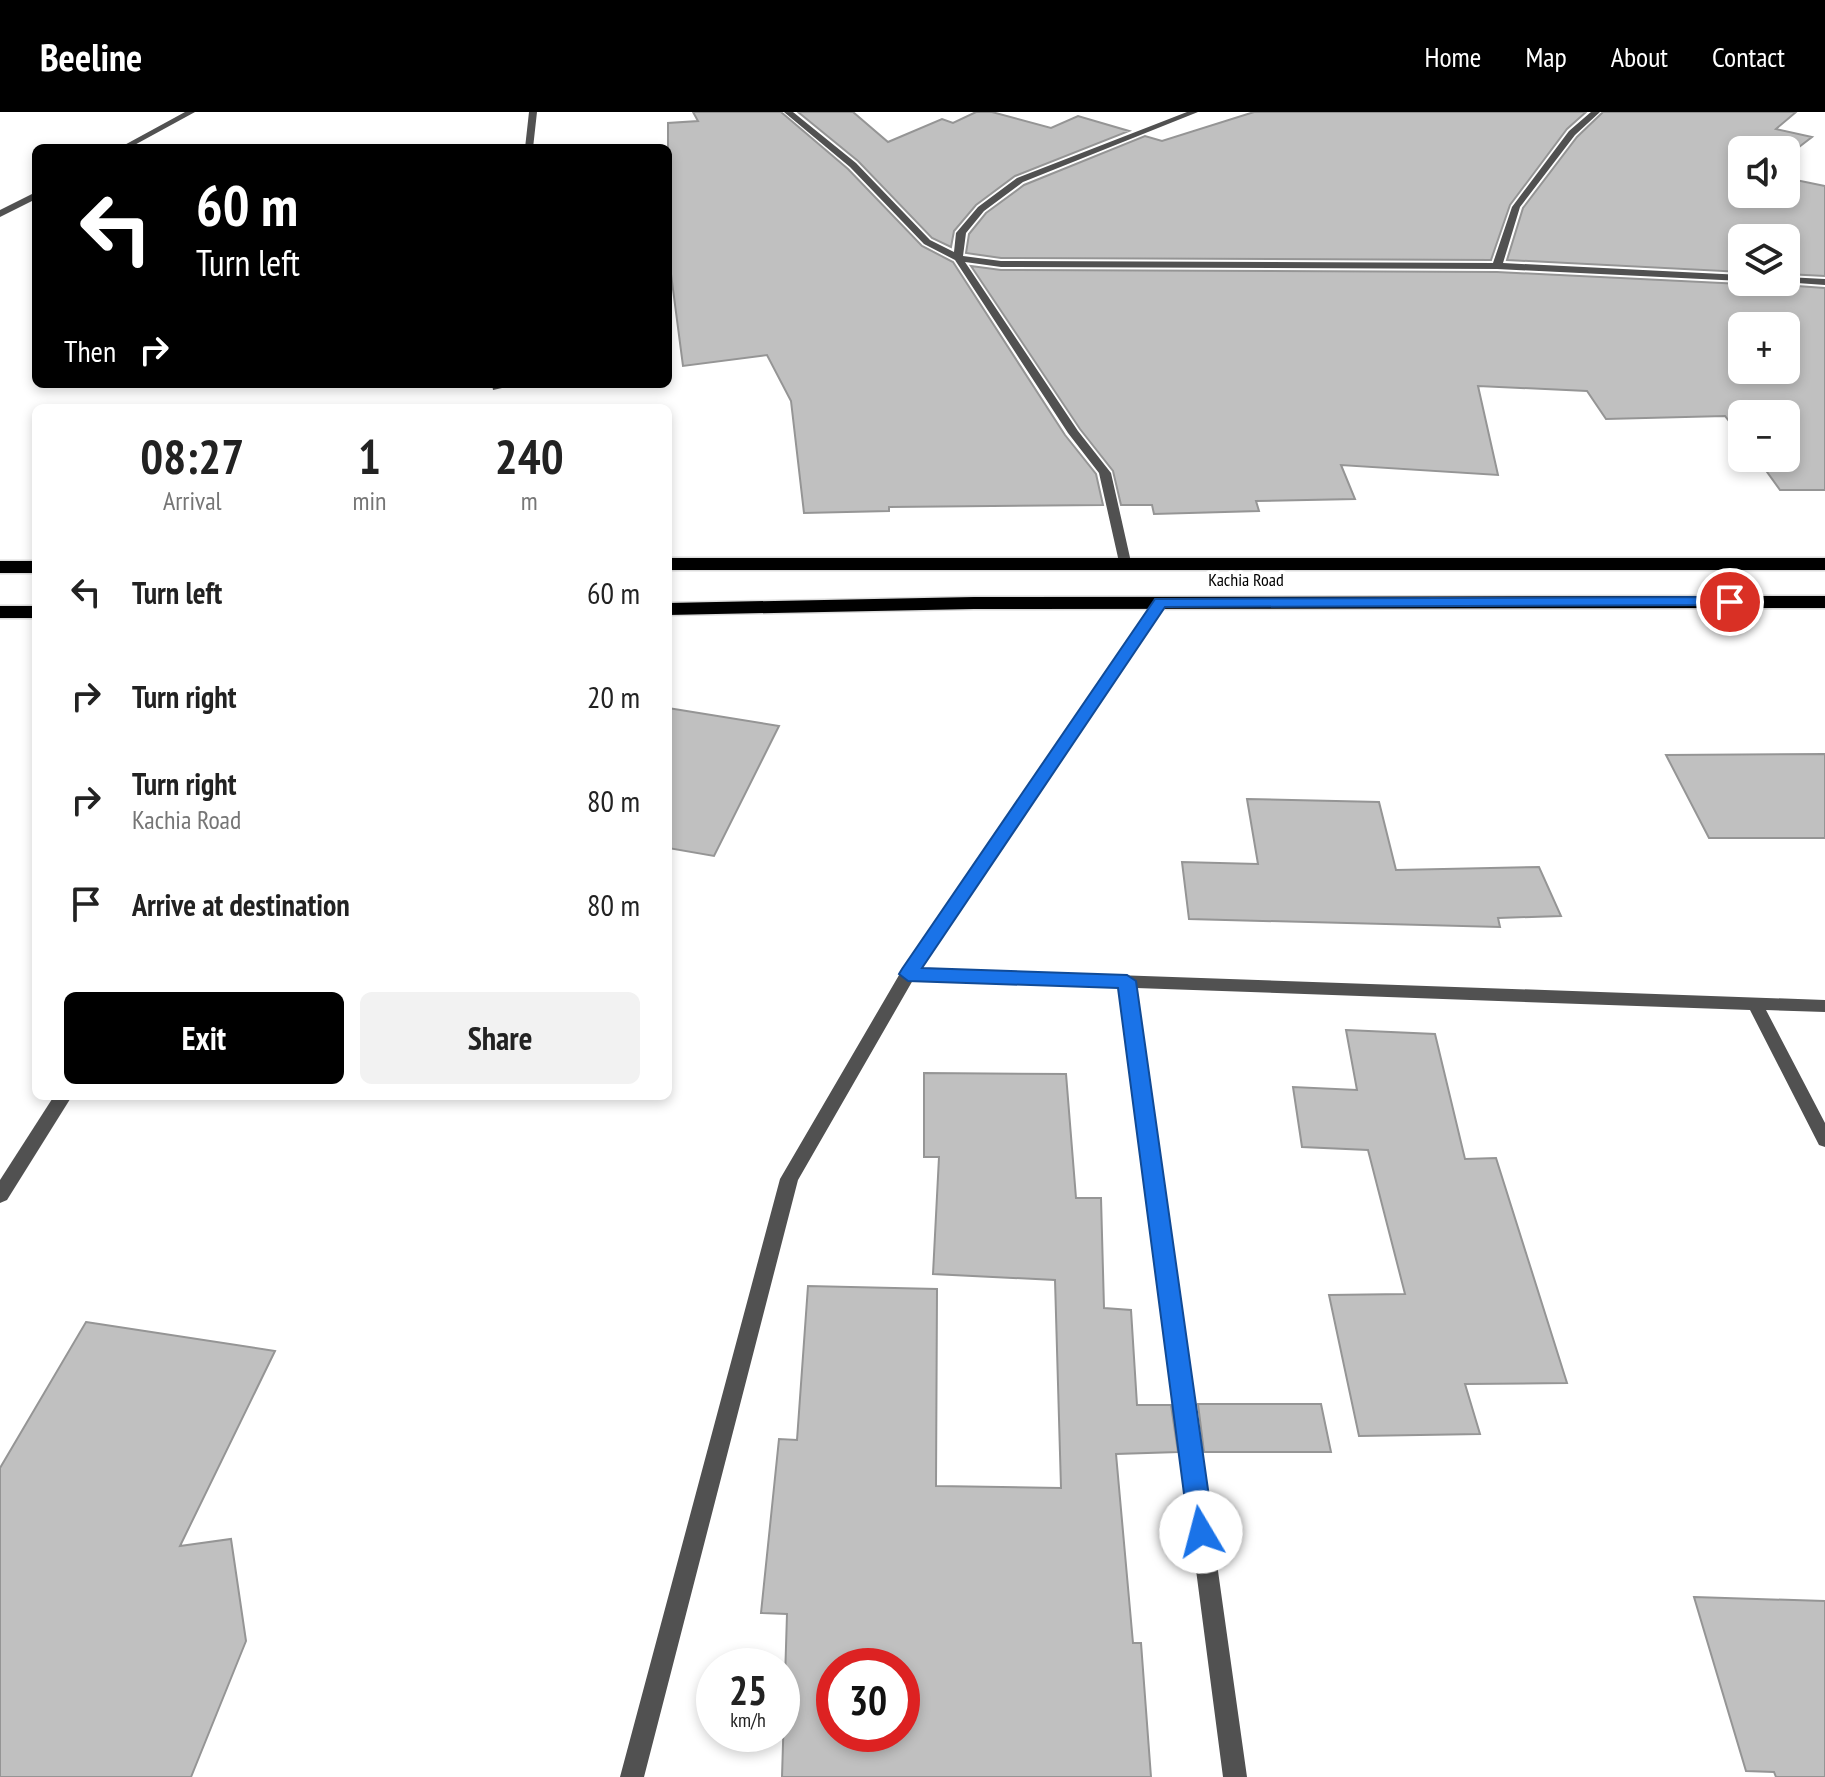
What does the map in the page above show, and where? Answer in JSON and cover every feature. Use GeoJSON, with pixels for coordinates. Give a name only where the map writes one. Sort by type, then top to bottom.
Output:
{"type":"FeatureCollection","features":[{"type":"Feature","properties":{"kind":"highway"},"geometry":{"type":"LineString","coordinates":[[969,563],[974,603]]}},
{"type":"Feature","properties":{"kind":"highway","name":"Kachia Road"},"geometry":{"type":"LineString","coordinates":[[672,564],[1825,564]]}},
{"type":"Feature","properties":{"kind":"highway"},"geometry":{"type":"LineString","coordinates":[[0,567],[32,567]]}},
{"type":"Feature","properties":{"kind":"highway","name":"Kachia Road"},"geometry":{"type":"LineString","coordinates":[[672,609],[974,603],[1825,602]]}},
{"type":"Feature","properties":{"kind":"highway"},"geometry":{"type":"LineString","coordinates":[[0,612],[32,612]]}},
{"type":"Feature","properties":{"kind":"street"},"geometry":{"type":"LineString","coordinates":[[131,144],[191,112]]}},
{"type":"Feature","properties":{"kind":"street"},"geometry":{"type":"LineString","coordinates":[[529,144],[533,112]]}},
{"type":"Feature","properties":{"kind":"street"},"geometry":{"type":"LineString","coordinates":[[788,112],[853,165],[927,242],[958,258],[1001,264],[1497,266],[1728,277]]}},
{"type":"Feature","properties":{"kind":"street"},"geometry":{"type":"LineString","coordinates":[[1125,562],[1105,473],[1074,433],[958,258],[961,233],[981,209],[1020,180],[1194,112]]}},
{"type":"Feature","properties":{"kind":"street"},"geometry":{"type":"LineString","coordinates":[[1497,266],[1516,207],[1572,133],[1596,112]]}},
{"type":"Feature","properties":{"kind":"street"},"geometry":{"type":"LineString","coordinates":[[0,214],[32,197]]}},
{"type":"Feature","properties":{"kind":"street"},"geometry":{"type":"LineString","coordinates":[[1800,281],[1825,282]]}},
{"type":"Feature","properties":{"kind":"street"},"geometry":{"type":"LineString","coordinates":[[632,1777],[789,1179],[908,974],[1160,602]]}},
{"type":"Feature","properties":{"kind":"street"},"geometry":{"type":"LineString","coordinates":[[908,974],[1825,1006]]}},
{"type":"Feature","properties":{"kind":"street"},"geometry":{"type":"LineString","coordinates":[[1127,981],[1235,1777]]}},
{"type":"Feature","properties":{"kind":"street"},"geometry":{"type":"LineString","coordinates":[[1755,1004],[1825,1140]]}},
{"type":"Feature","properties":{"kind":"street"},"geometry":{"type":"LineString","coordinates":[[0,1195],[60,1100]]}},
{"type":"Feature","properties":{"kind":"building"},"geometry":{"type":"Polygon","coordinates":[[[693,112],[781,112],[848,169],[922,246],[953,262],[1065,435],[1096,474],[1103,505],[889,507],[889,511],[804,513],[791,401],[767,355],[683,366],[672,282],[672,144],[668,144],[668,123],[698,121],[693,112]]]}},
{"type":"Feature","properties":{"kind":"building"},"geometry":{"type":"Polygon","coordinates":[[[798,112],[853,112],[888,142],[942,119],[953,123],[976,112],[992,112],[1051,128],[1078,116],[1129,131],[1015,176],[976,205],[954,231],[951,247],[932,238],[858,161],[798,112]]]}},
{"type":"Feature","properties":{"kind":"building"},"geometry":{"type":"Polygon","coordinates":[[[1254,112],[1586,112],[1567,129],[1510,205],[1491,260],[1001,258],[966,253],[969,234],[986,213],[1024,185],[1145,136],[1162,141],[1254,112]]]}},
{"type":"Feature","properties":{"kind":"building"},"geometry":{"type":"Polygon","coordinates":[[[1603,112],[1796,112],[1776,129],[1812,137],[1800,146],[1800,136],[1728,136],[1728,208],[1800,208],[1800,181],[1825,186],[1825,276],[1800,275],[1800,224],[1728,224],[1728,271],[1507,260],[1523,208],[1577,137],[1603,112]]]}},
{"type":"Feature","properties":{"kind":"building"},"geometry":{"type":"Polygon","coordinates":[[[971,266],[1001,270],[1497,272],[1728,283],[1728,296],[1800,296],[1800,286],[1825,288],[1825,490],[1780,490],[1767,472],[1800,472],[1800,400],[1728,400],[1728,420],[1725,416],[1606,419],[1587,391],[1478,386],[1498,475],[1341,465],[1355,499],[1256,501],[1259,511],[1154,514],[1152,505],[1121,505],[1113,471],[1080,429],[971,266]]]}},
{"type":"Feature","properties":{"kind":"building"},"geometry":{"type":"Polygon","coordinates":[[[672,709],[779,726],[714,856],[672,849],[672,709]]]}},
{"type":"Feature","properties":{"kind":"building"},"geometry":{"type":"Polygon","coordinates":[[[1825,754],[1825,838],[1709,838],[1666,755],[1825,754]]]}},
{"type":"Feature","properties":{"kind":"building"},"geometry":{"type":"Polygon","coordinates":[[[1247,799],[1379,802],[1396,870],[1539,867],[1561,916],[1498,918],[1500,927],[1189,919],[1182,862],[1258,864],[1247,799]]]}},
{"type":"Feature","properties":{"kind":"building"},"geometry":{"type":"Polygon","coordinates":[[[1346,1030],[1435,1034],[1465,1159],[1496,1158],[1567,1383],[1465,1384],[1480,1434],[1359,1436],[1329,1295],[1405,1294],[1368,1150],[1302,1147],[1293,1087],[1357,1090],[1346,1030]]]}},
{"type":"Feature","properties":{"kind":"building"},"geometry":{"type":"Polygon","coordinates":[[[924,1073],[1066,1074],[1076,1198],[1101,1198],[1104,1308],[1131,1310],[1137,1405],[1171,1405],[1178,1452],[1116,1454],[1133,1643],[1141,1643],[1151,1777],[782,1777],[783,1752],[800,1752],[800,1648],[786,1648],[787,1614],[761,1613],[779,1439],[797,1440],[808,1286],[937,1289],[936,1486],[1061,1488],[1055,1280],[933,1274],[939,1157],[924,1157],[924,1073]]]}},
{"type":"Feature","properties":{"kind":"building"},"geometry":{"type":"Polygon","coordinates":[[[86,1322],[275,1351],[180,1546],[231,1539],[246,1641],[191,1777],[0,1777],[0,1468],[86,1322]]]}},
{"type":"Feature","properties":{"kind":"building"},"geometry":{"type":"Polygon","coordinates":[[[1198,1404],[1321,1404],[1331,1452],[1204,1452],[1198,1404]]]}},
{"type":"Feature","properties":{"kind":"building"},"geometry":{"type":"Polygon","coordinates":[[[1694,1597],[1825,1601],[1825,1777],[1776,1777],[1774,1772],[1746,1771],[1694,1597]]]}},
{"type":"Feature","properties":{"kind":"route"},"geometry":{"type":"LineString","coordinates":[[1201,1532],[1127,981],[908,974],[1160,602],[1730,602]]}}]}
